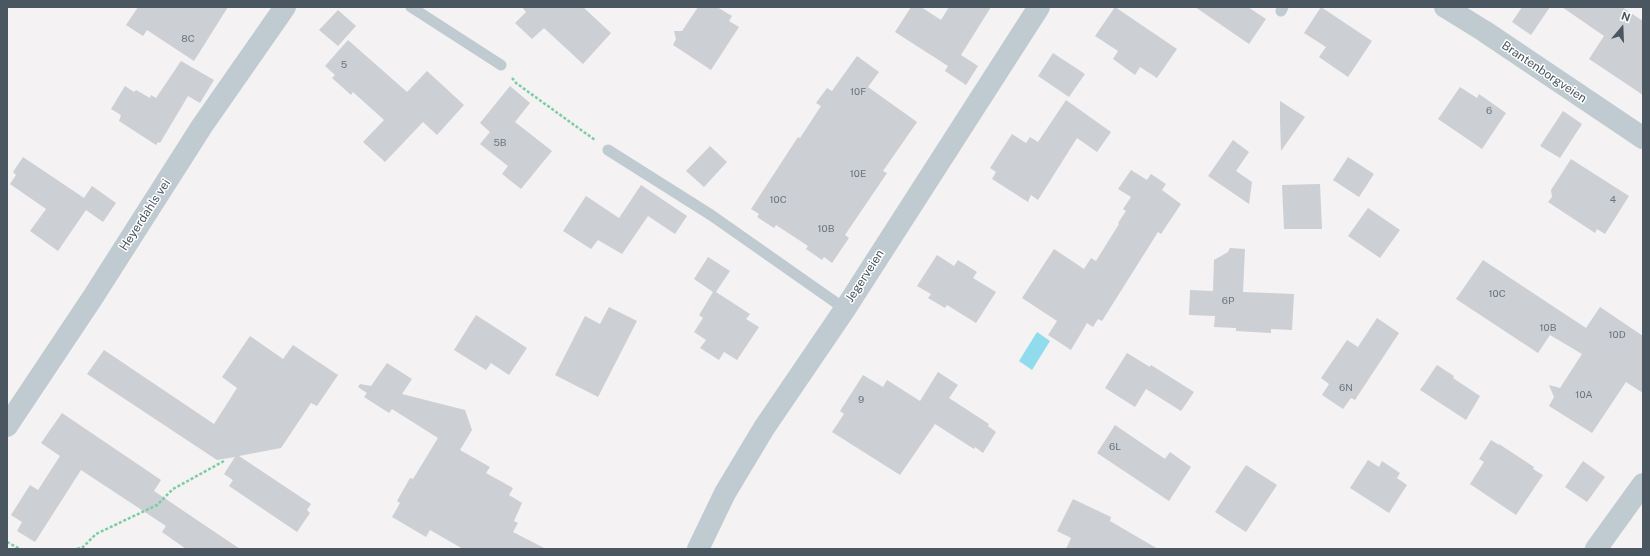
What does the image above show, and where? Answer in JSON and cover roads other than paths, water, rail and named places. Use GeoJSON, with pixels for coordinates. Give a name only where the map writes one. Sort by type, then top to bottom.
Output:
{"type":"FeatureCollection","features":[{"type":"Feature","properties":{"kind":"street","name":"Heyerdahls vei"},"geometry":{"type":"LineString","coordinates":[[7,426],[93,297],[202,126],[285,7]]}},
{"type":"Feature","properties":{"kind":"street","name":"Jegerveien"},"geometry":{"type":"LineString","coordinates":[[698,549],[725,493],[764,428],[845,308],[1039,7]]}},
{"type":"Feature","properties":{"kind":"street","name":"Brantenborgveien"},"geometry":{"type":"LineString","coordinates":[[1445,7],[1643,138]]}},
{"type":"Feature","properties":{"kind":"street"},"geometry":{"type":"LineString","coordinates":[[1596,549],[1643,484]]}},
{"type":"Feature","properties":{"kind":"lane"},"geometry":{"type":"LineString","coordinates":[[411,7],[501,65]]}},
{"type":"Feature","properties":{"kind":"lane"},"geometry":{"type":"LineString","coordinates":[[608,150],[711,214],[845,308]]}},
{"type":"Feature","properties":{"kind":"water"},"geometry":{"type":"Polygon","coordinates":[[[1037,332],[1050,341],[1032,370],[1019,361],[1037,332]]]}}]}
